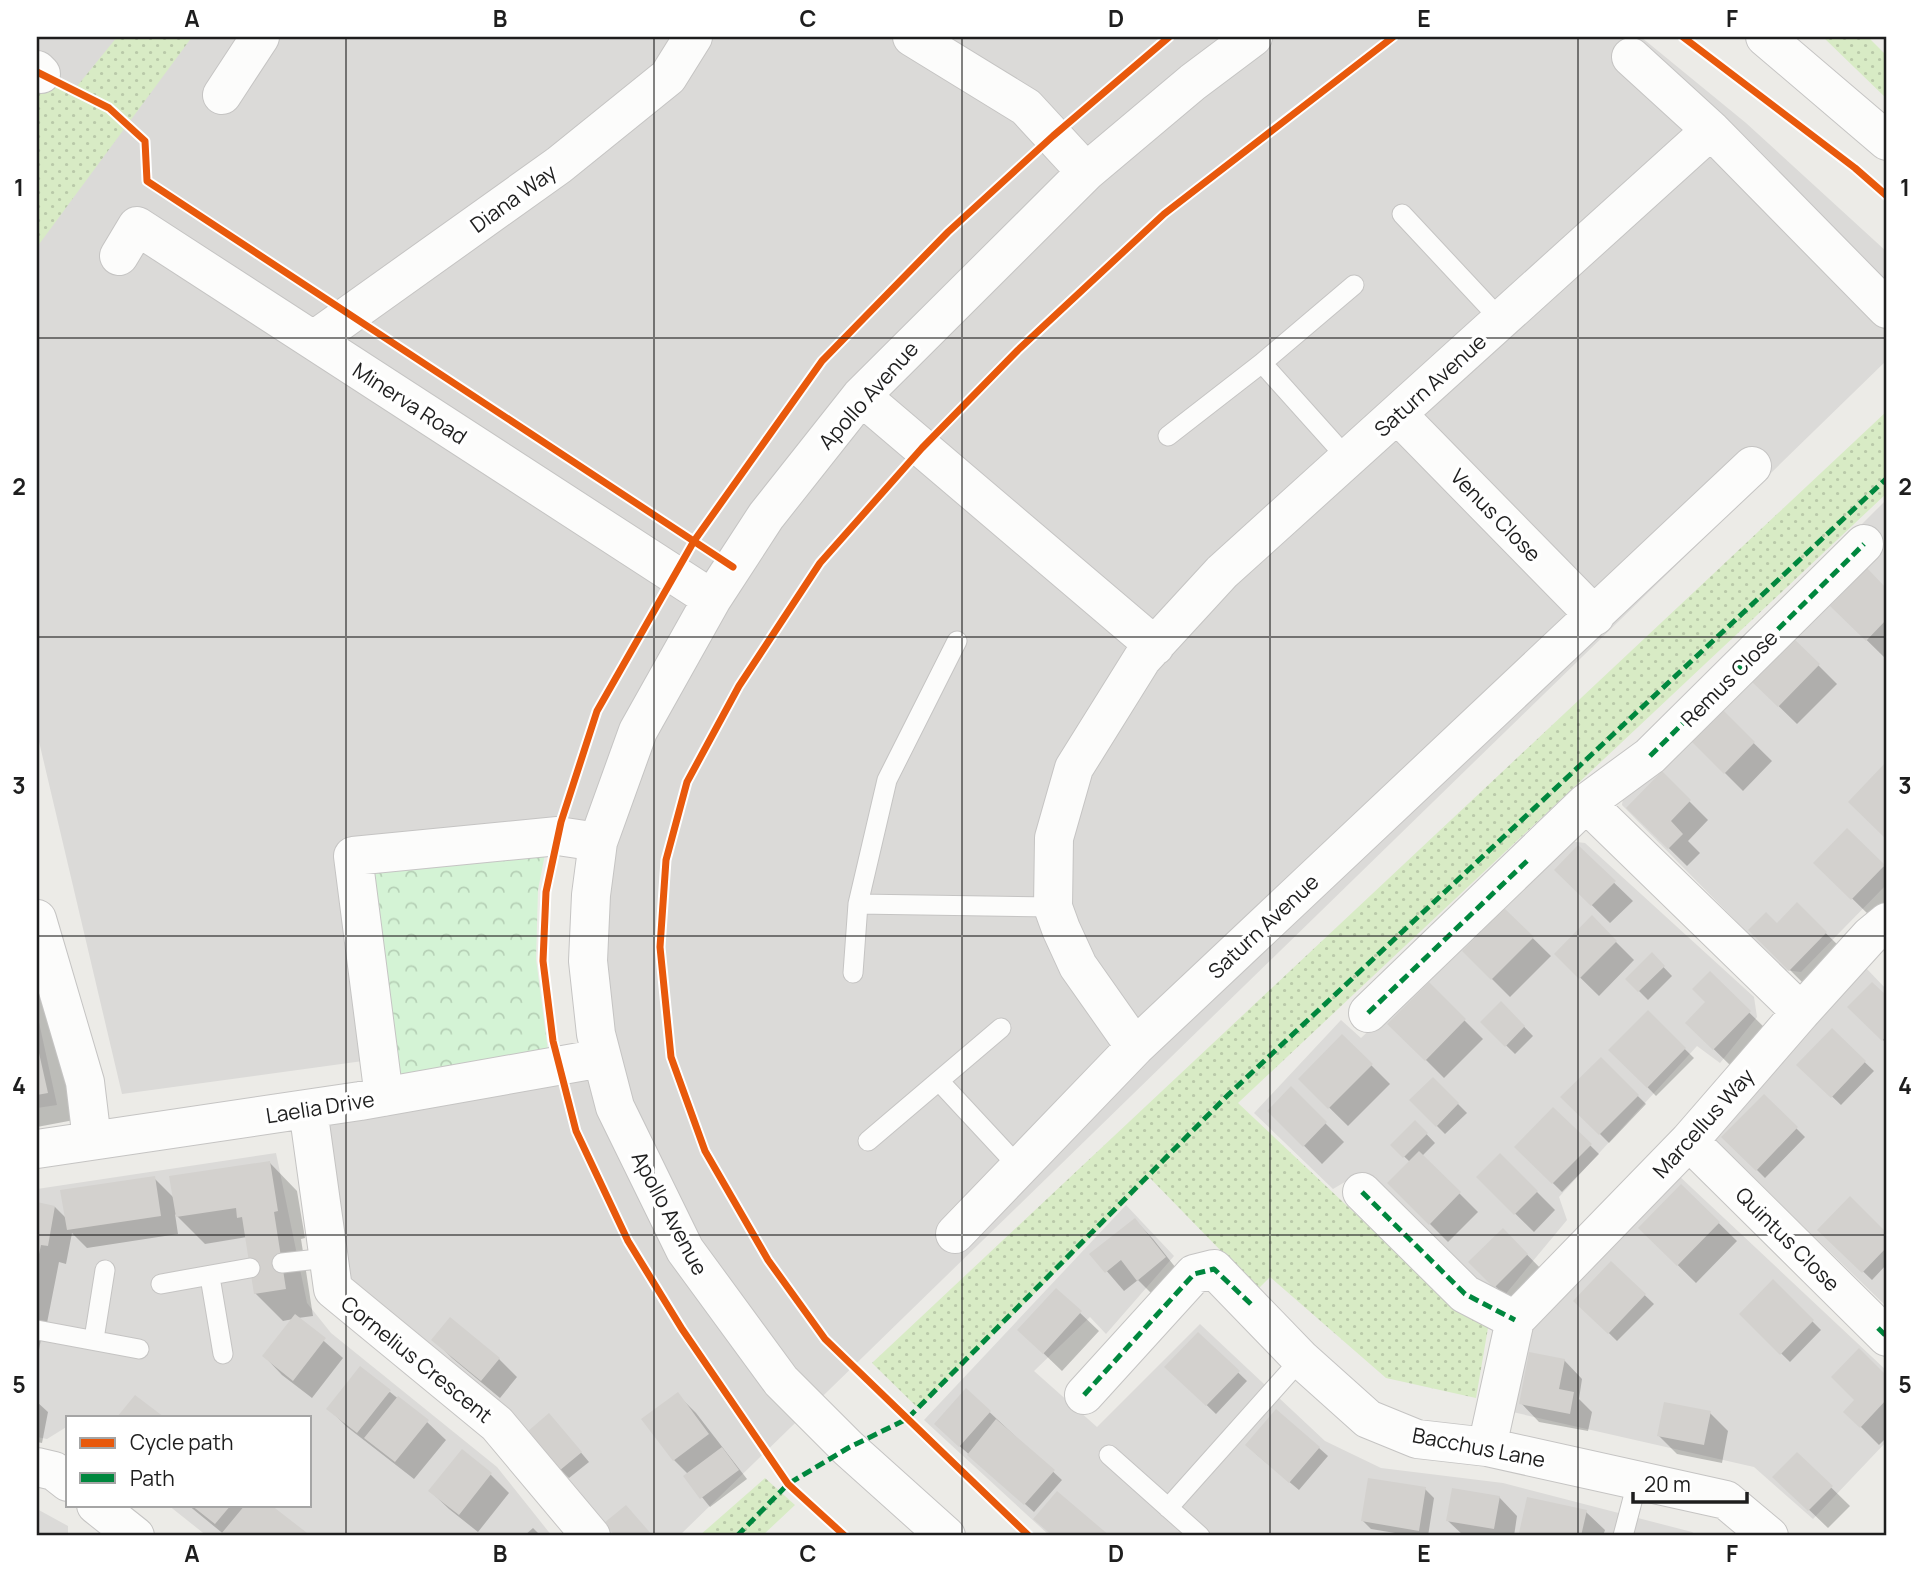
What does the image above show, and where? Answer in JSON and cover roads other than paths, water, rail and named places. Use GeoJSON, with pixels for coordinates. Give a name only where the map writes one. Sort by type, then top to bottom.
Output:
{"type":"FeatureCollection","features":[{"type":"Feature","properties":{"kind":"street"},"geometry":{"type":"LineString","coordinates":[[222,95],[260,37]]}},
{"type":"Feature","properties":{"kind":"street","name":"Diana Way"},"geometry":{"type":"LineString","coordinates":[[314,340],[559,165],[668,77],[693,37]]}},
{"type":"Feature","properties":{"kind":"street"},"geometry":{"type":"LineString","coordinates":[[912,37],[1026,107],[1086,172]]}},
{"type":"Feature","properties":{"kind":"street","name":"Apollo Avenue"},"geometry":{"type":"LineString","coordinates":[[946,1536],[848,1448],[781,1381],[685,1250],[615,1107],[596,1034],[589,961],[591,895],[598,842],[638,732],[712,600],[766,516],[861,396],[1086,172],[1193,82],[1253,37]]}},
{"type":"Feature","properties":{"kind":"street"},"geometry":{"type":"LineString","coordinates":[[1765,37],[1887,141]]}},
{"type":"Feature","properties":{"kind":"street"},"geometry":{"type":"LineString","coordinates":[[1631,57],[1711,130],[1887,309]]}},
{"type":"Feature","properties":{"kind":"street","name":"Saturn Avenue"},"geometry":{"type":"LineString","coordinates":[[1135,1047],[1078,967],[1053,907],[1054,838],[1074,768],[1142,659],[1222,572],[1711,130]]}},
{"type":"Feature","properties":{"kind":"street","name":"Minerva Road"},"geometry":{"type":"LineString","coordinates":[[119,256],[137,226],[712,600]]}},
{"type":"Feature","properties":{"kind":"street"},"geometry":{"type":"LineString","coordinates":[[861,396],[1155,646]]}},
{"type":"Feature","properties":{"kind":"street","name":"Venus Close"},"geometry":{"type":"LineString","coordinates":[[1397,414],[1595,616]]}},
{"type":"Feature","properties":{"kind":"street"},"geometry":{"type":"LineString","coordinates":[[1595,616],[1752,466]]}},
{"type":"Feature","properties":{"kind":"street","name":"Remus Close"},"geometry":{"type":"LineString","coordinates":[[1368,1013],[1586,803],[1650,756],[1864,544]]}},
{"type":"Feature","properties":{"kind":"street","name":"Saturn Avenue"},"geometry":{"type":"LineString","coordinates":[[955,1234],[1135,1047],[1595,616]]}},
{"type":"Feature","properties":{"kind":"street"},"geometry":{"type":"LineString","coordinates":[[1586,803],[1801,1012]]}},
{"type":"Feature","properties":{"kind":"street"},"geometry":{"type":"LineString","coordinates":[[384,1097],[353,856],[558,836],[598,842]]}},
{"type":"Feature","properties":{"kind":"street"},"geometry":{"type":"LineString","coordinates":[[37,919],[85,1083],[92,1140]]}},
{"type":"Feature","properties":{"kind":"street","name":"Marcellus Way"},"geometry":{"type":"LineString","coordinates":[[1515,1320],[1689,1141],[1801,1012],[1882,937]]}},
{"type":"Feature","properties":{"kind":"street","name":"Laelia Drive"},"geometry":{"type":"LineString","coordinates":[[37,1149],[384,1097],[602,1058]]}},
{"type":"Feature","properties":{"kind":"street","name":"Cornelius Crescent"},"geometry":{"type":"LineString","coordinates":[[308,1109],[332,1289],[497,1424],[591,1536]]}},
{"type":"Feature","properties":{"kind":"street","name":"Quintus Close"},"geometry":{"type":"LineString","coordinates":[[1689,1141],[1887,1337]]}},
{"type":"Feature","properties":{"kind":"street"},"geometry":{"type":"LineString","coordinates":[[1362,1192],[1465,1294],[1515,1320],[1487,1447]]}},
{"type":"Feature","properties":{"kind":"street","name":"Bacchus Lane"},"geometry":{"type":"LineString","coordinates":[[1084,1395],[1194,1274],[1214,1269],[1301,1359],[1368,1419],[1417,1438],[1487,1447],[1726,1500],[1769,1536]]}},
{"type":"Feature","properties":{"kind":"street"},"geometry":{"type":"LineString","coordinates":[[37,1467],[54,1471],[66,1480]]}},
{"type":"Feature","properties":{"kind":"street"},"geometry":{"type":"LineString","coordinates":[[97,1506],[135,1536]]}},
{"type":"Feature","properties":{"kind":"lane"},"geometry":{"type":"LineString","coordinates":[[1402,214],[1502,320]]}},
{"type":"Feature","properties":{"kind":"lane"},"geometry":{"type":"LineString","coordinates":[[1168,436],[1262,363],[1354,285]]}},
{"type":"Feature","properties":{"kind":"lane"},"geometry":{"type":"LineString","coordinates":[[1262,363],[1348,459]]}},
{"type":"Feature","properties":{"kind":"lane"},"geometry":{"type":"LineString","coordinates":[[853,973],[858,904],[887,780],[957,641]]}},
{"type":"Feature","properties":{"kind":"lane"},"geometry":{"type":"LineString","coordinates":[[858,904],[1053,907]]}},
{"type":"Feature","properties":{"kind":"lane"},"geometry":{"type":"LineString","coordinates":[[868,1142],[1001,1028]]}},
{"type":"Feature","properties":{"kind":"lane"},"geometry":{"type":"LineString","coordinates":[[939,1081],[1019,1167]]}},
{"type":"Feature","properties":{"kind":"lane"},"geometry":{"type":"LineString","coordinates":[[282,1264],[327,1258]]}},
{"type":"Feature","properties":{"kind":"lane"},"geometry":{"type":"LineString","coordinates":[[161,1284],[250,1268]]}},
{"type":"Feature","properties":{"kind":"lane"},"geometry":{"type":"LineString","coordinates":[[94,1339],[105,1270]]}},
{"type":"Feature","properties":{"kind":"lane"},"geometry":{"type":"LineString","coordinates":[[210,1277],[223,1354]]}},
{"type":"Feature","properties":{"kind":"lane"},"geometry":{"type":"LineString","coordinates":[[37,1330],[139,1349]]}},
{"type":"Feature","properties":{"kind":"lane"},"geometry":{"type":"LineString","coordinates":[[1168,1508],[1301,1359]]}},
{"type":"Feature","properties":{"kind":"lane"},"geometry":{"type":"LineString","coordinates":[[1109,1455],[1200,1536]]}},
{"type":"Feature","properties":{"kind":"lane"},"geometry":{"type":"LineString","coordinates":[[1623,1536],[1638,1479]]}}]}
